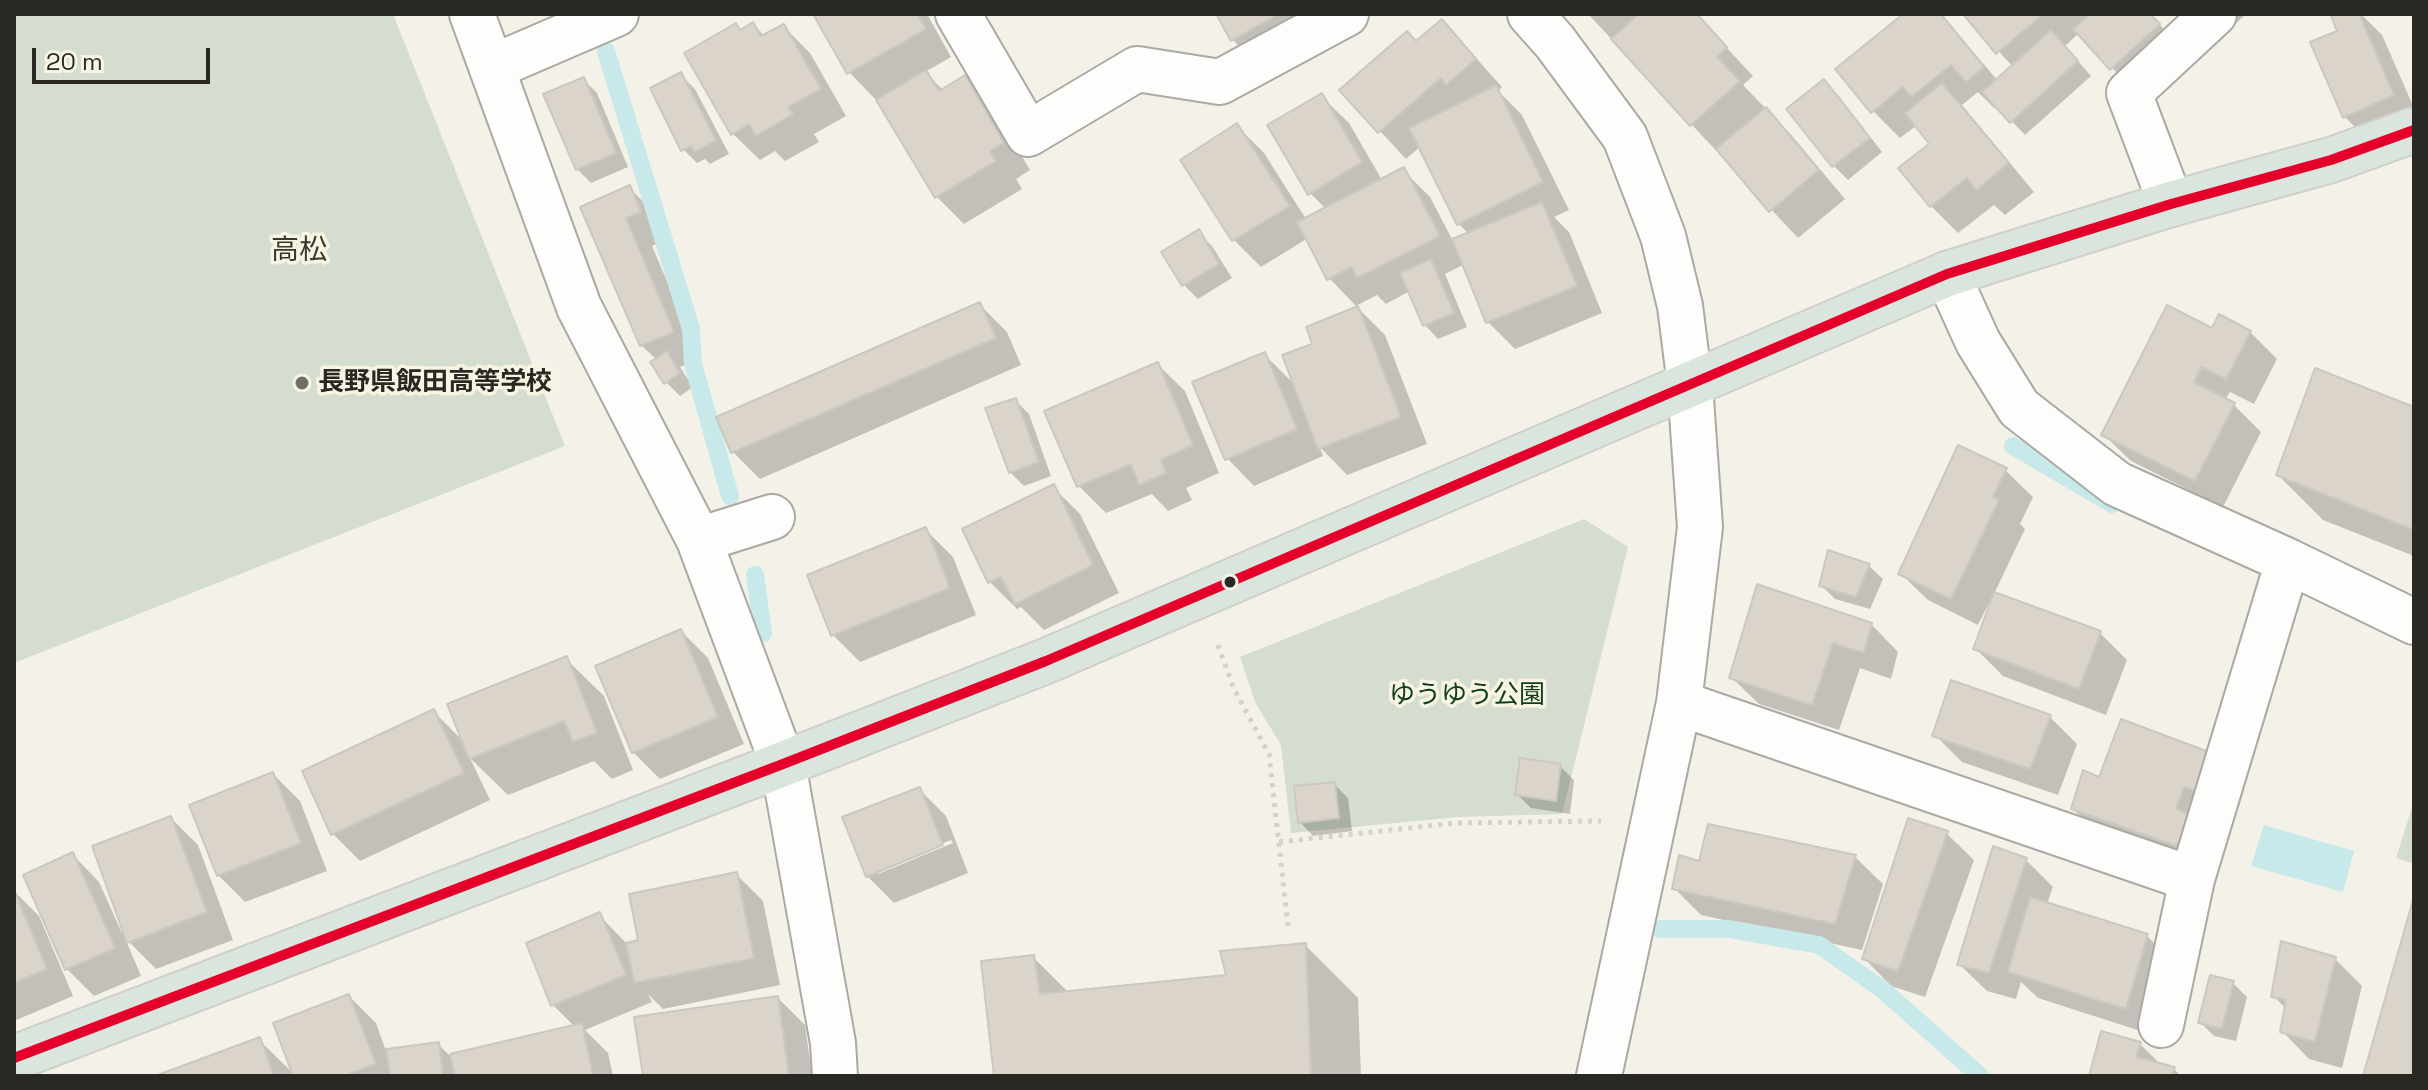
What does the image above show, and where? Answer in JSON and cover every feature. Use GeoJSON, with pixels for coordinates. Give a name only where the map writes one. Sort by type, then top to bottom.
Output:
{"type":"FeatureCollection","features":[{"type":"Feature","properties":{"kind":"main road"},"geometry":{"type":"LineString","coordinates":[[14,1058],[1046,661],[1947,274],[2171,204],[2331,160],[2414,130]]}},
{"type":"Feature","properties":{"kind":"street"},"geometry":{"type":"LineString","coordinates":[[472,14],[579,307],[699,540],[783,764],[833,1043],[835,1076]]}},
{"type":"Feature","properties":{"kind":"street"},"geometry":{"type":"LineString","coordinates":[[493,67],[616,14]]}},
{"type":"Feature","properties":{"kind":"street"},"geometry":{"type":"LineString","coordinates":[[958,14],[1028,134],[1137,69],[1220,82],[1346,14]]}},
{"type":"Feature","properties":{"kind":"street"},"geometry":{"type":"LineString","coordinates":[[1530,14],[1555,42],[1625,137],[1663,236],[1680,306],[1690,385],[1700,527],[1679,703],[1599,1076]]}},
{"type":"Feature","properties":{"kind":"street"},"geometry":{"type":"LineString","coordinates":[[2171,204],[2129,93],[2190,22]]}},
{"type":"Feature","properties":{"kind":"street"},"geometry":{"type":"LineString","coordinates":[[1947,274],[1978,342],[2019,408],[2117,484],[2414,622]]}},
{"type":"Feature","properties":{"kind":"street"},"geometry":{"type":"LineString","coordinates":[[699,540],[772,517]]}},
{"type":"Feature","properties":{"kind":"street"},"geometry":{"type":"LineString","coordinates":[[2161,1025],[2192,879],[2288,561]]}},
{"type":"Feature","properties":{"kind":"street"},"geometry":{"type":"LineString","coordinates":[[1679,703],[2192,879]]}},
{"type":"Feature","properties":{"kind":"path"},"geometry":{"type":"LineString","coordinates":[[1217,644],[1234,689],[1269,754],[1288,926]]}},
{"type":"Feature","properties":{"kind":"path"},"geometry":{"type":"LineString","coordinates":[[1279,842],[1456,823],[1616,821]]}},
{"type":"Feature","properties":{"kind":"green space","name":"長野県飯田高等学校"},"geometry":{"type":"Polygon","coordinates":[[[14,14],[393,14],[565,446],[14,663],[14,14]]]}},
{"type":"Feature","properties":{"kind":"green space","name":"ゆうゆう公園"},"geometry":{"type":"Polygon","coordinates":[[[1584,519],[1628,547],[1562,814],[1458,817],[1291,833],[1281,745],[1255,702],[1240,657],[1584,519]]]}},
{"type":"Feature","properties":{"kind":"green space"},"geometry":{"type":"Polygon","coordinates":[[[2414,801],[2414,864],[2396,858],[2414,801]]]}},
{"type":"Feature","properties":{"kind":"water"},"geometry":{"type":"Polygon","coordinates":[[[2264,825],[2354,851],[2343,892],[2251,866],[2264,825]]]}},
{"type":"Feature","properties":{"kind":"building"},"geometry":{"type":"Polygon","coordinates":[[[813,14],[917,14],[926,29],[847,74],[813,14]]]}},
{"type":"Feature","properties":{"kind":"building"},"geometry":{"type":"Polygon","coordinates":[[[1216,14],[1278,14],[1231,41],[1216,14]]]}},
{"type":"Feature","properties":{"kind":"building"},"geometry":{"type":"Polygon","coordinates":[[[1639,14],[1697,14],[1727,47],[1717,57],[1740,81],[1690,126],[1611,39],[1639,14]]]}},
{"type":"Feature","properties":{"kind":"building"},"geometry":{"type":"Polygon","coordinates":[[[1903,14],[1941,14],[1984,67],[1966,82],[1951,65],[1911,97],[1903,87],[1871,113],[1835,69],[1903,14]]]}},
{"type":"Feature","properties":{"kind":"building"},"geometry":{"type":"Polygon","coordinates":[[[1963,14],[2043,14],[1996,54],[1963,14]]]}},
{"type":"Feature","properties":{"kind":"building"},"geometry":{"type":"Polygon","coordinates":[[[2090,14],[2150,14],[2160,24],[2110,70],[2073,29],[2090,14]]]}},
{"type":"Feature","properties":{"kind":"building"},"geometry":{"type":"Polygon","coordinates":[[[2359,14],[2394,95],[2343,118],[2310,42],[2337,31],[2331,16],[2359,14]]]}},
{"type":"Feature","properties":{"kind":"building"},"geometry":{"type":"Polygon","coordinates":[[[1442,19],[1476,59],[1446,85],[1441,78],[1378,133],[1339,90],[1407,31],[1416,41],[1442,19]]]}},
{"type":"Feature","properties":{"kind":"building"},"geometry":{"type":"Polygon","coordinates":[[[753,22],[761,36],[784,24],[821,89],[788,107],[793,114],[756,136],[749,124],[731,135],[684,53],[736,23],[740,30],[753,22]]]}},
{"type":"Feature","properties":{"kind":"building"},"geometry":{"type":"Polygon","coordinates":[[[2051,30],[2078,61],[2010,123],[1982,92],[2051,30]]]}},
{"type":"Feature","properties":{"kind":"building"},"geometry":{"type":"Polygon","coordinates":[[[926,70],[939,91],[965,75],[1004,143],[990,151],[996,161],[935,198],[876,100],[926,70]]]}},
{"type":"Feature","properties":{"kind":"building"},"geometry":{"type":"Polygon","coordinates":[[[681,72],[716,140],[695,152],[691,146],[681,151],[650,88],[681,72]]]}},
{"type":"Feature","properties":{"kind":"building"},"geometry":{"type":"Polygon","coordinates":[[[584,77],[616,153],[576,170],[543,94],[584,77]]]}},
{"type":"Feature","properties":{"kind":"building"},"geometry":{"type":"Polygon","coordinates":[[[1824,79],[1870,138],[1832,167],[1786,109],[1824,79]]]}},
{"type":"Feature","properties":{"kind":"building"},"geometry":{"type":"Polygon","coordinates":[[[1942,83],[2009,163],[1976,190],[1967,178],[1930,207],[1898,168],[1929,144],[1905,113],[1942,83]]]}},
{"type":"Feature","properties":{"kind":"building"},"geometry":{"type":"Polygon","coordinates":[[[1496,85],[1543,182],[1457,225],[1409,128],[1496,85]]]}},
{"type":"Feature","properties":{"kind":"building"},"geometry":{"type":"Polygon","coordinates":[[[1322,93],[1362,162],[1308,195],[1267,125],[1322,93]]]}},
{"type":"Feature","properties":{"kind":"building"},"geometry":{"type":"Polygon","coordinates":[[[1766,107],[1819,170],[1769,212],[1716,149],[1766,107]]]}},
{"type":"Feature","properties":{"kind":"building"},"geometry":{"type":"Polygon","coordinates":[[[1237,123],[1290,206],[1232,241],[1180,160],[1237,123]]]}},
{"type":"Feature","properties":{"kind":"building"},"geometry":{"type":"Polygon","coordinates":[[[1404,167],[1440,236],[1357,278],[1352,267],[1327,280],[1297,222],[1404,167]]]}},
{"type":"Feature","properties":{"kind":"building"},"geometry":{"type":"Polygon","coordinates":[[[630,185],[641,212],[626,218],[674,332],[640,346],[580,207],[630,185]]]}},
{"type":"Feature","properties":{"kind":"building"},"geometry":{"type":"Polygon","coordinates":[[[1542,202],[1577,286],[1486,323],[1452,239],[1542,202]]]}},
{"type":"Feature","properties":{"kind":"building"},"geometry":{"type":"Polygon","coordinates":[[[1199,229],[1219,264],[1182,286],[1161,252],[1199,229]]]}},
{"type":"Feature","properties":{"kind":"building"},"geometry":{"type":"Polygon","coordinates":[[[1431,259],[1454,313],[1423,326],[1400,273],[1431,259]]]}},
{"type":"Feature","properties":{"kind":"building"},"geometry":{"type":"Polygon","coordinates":[[[980,302],[996,338],[731,453],[716,417],[980,302]]]}},
{"type":"Feature","properties":{"kind":"building"},"geometry":{"type":"Polygon","coordinates":[[[2167,305],[2212,328],[2219,314],[2251,331],[2226,379],[2202,367],[2194,382],[2235,403],[2195,481],[2101,435],[2167,305]]]}},
{"type":"Feature","properties":{"kind":"building"},"geometry":{"type":"Polygon","coordinates":[[[1358,306],[1401,417],[1318,449],[1282,355],[1312,344],[1306,327],[1358,306]]]}},
{"type":"Feature","properties":{"kind":"building"},"geometry":{"type":"Polygon","coordinates":[[[667,351],[680,373],[664,384],[650,362],[667,351]]]}},
{"type":"Feature","properties":{"kind":"building"},"geometry":{"type":"Polygon","coordinates":[[[1265,352],[1297,429],[1225,460],[1192,382],[1265,352]]]}},
{"type":"Feature","properties":{"kind":"building"},"geometry":{"type":"Polygon","coordinates":[[[1158,362],[1193,445],[1161,460],[1166,473],[1139,485],[1131,464],[1077,487],[1044,411],[1158,362]]]}},
{"type":"Feature","properties":{"kind":"building"},"geometry":{"type":"Polygon","coordinates":[[[2315,368],[2414,407],[2414,530],[2276,475],[2315,368]]]}},
{"type":"Feature","properties":{"kind":"building"},"geometry":{"type":"Polygon","coordinates":[[[1016,398],[1039,462],[1009,473],[985,408],[1016,398]]]}},
{"type":"Feature","properties":{"kind":"building"},"geometry":{"type":"Polygon","coordinates":[[[1958,445],[2007,468],[1993,497],[1999,500],[1951,599],[1898,574],[1958,445]]]}},
{"type":"Feature","properties":{"kind":"building"},"geometry":{"type":"Polygon","coordinates":[[[1054,484],[1093,565],[1015,604],[1001,577],[988,583],[962,529],[1054,484]]]}},
{"type":"Feature","properties":{"kind":"building"},"geometry":{"type":"Polygon","coordinates":[[[926,527],[950,588],[831,636],[807,575],[926,527]]]}},
{"type":"Feature","properties":{"kind":"building"},"geometry":{"type":"Polygon","coordinates":[[[1828,550],[1870,564],[1856,597],[1819,586],[1828,550]]]}},
{"type":"Feature","properties":{"kind":"building"},"geometry":{"type":"Polygon","coordinates":[[[1757,584],[1872,623],[1864,653],[1833,643],[1812,705],[1729,678],[1757,584]]]}},
{"type":"Feature","properties":{"kind":"building"},"geometry":{"type":"Polygon","coordinates":[[[1994,592],[2101,631],[2079,689],[1973,649],[1994,592]]]}},
{"type":"Feature","properties":{"kind":"building"},"geometry":{"type":"Polygon","coordinates":[[[681,629],[718,717],[632,753],[595,666],[681,629]]]}},
{"type":"Feature","properties":{"kind":"building"},"geometry":{"type":"Polygon","coordinates":[[[567,656],[597,733],[573,742],[564,721],[469,759],[447,704],[567,656]]]}},
{"type":"Feature","properties":{"kind":"building"},"geometry":{"type":"Polygon","coordinates":[[[1951,680],[2051,715],[2030,769],[1932,736],[1951,680]]]}},
{"type":"Feature","properties":{"kind":"building"},"geometry":{"type":"Polygon","coordinates":[[[434,709],[464,773],[331,835],[302,771],[434,709]]]}},
{"type":"Feature","properties":{"kind":"building"},"geometry":{"type":"Polygon","coordinates":[[[2121,719],[2209,752],[2196,791],[2184,787],[2176,809],[2191,815],[2177,846],[2071,809],[2083,770],[2099,777],[2121,719]]]}},
{"type":"Feature","properties":{"kind":"building"},"geometry":{"type":"Polygon","coordinates":[[[1520,758],[1561,764],[1556,801],[1515,795],[1520,758]]]}},
{"type":"Feature","properties":{"kind":"building"},"geometry":{"type":"Polygon","coordinates":[[[273,772],[301,843],[217,876],[189,805],[273,772]]]}},
{"type":"Feature","properties":{"kind":"building"},"geometry":{"type":"Polygon","coordinates":[[[1335,782],[1339,818],[1298,823],[1294,786],[1335,782]]]}},
{"type":"Feature","properties":{"kind":"building"},"geometry":{"type":"Polygon","coordinates":[[[920,787],[943,845],[866,877],[842,817],[920,787]]]}},
{"type":"Feature","properties":{"kind":"building"},"geometry":{"type":"Polygon","coordinates":[[[171,816],[207,912],[127,943],[92,846],[171,816]]]}},
{"type":"Feature","properties":{"kind":"building"},"geometry":{"type":"Polygon","coordinates":[[[1908,818],[1948,831],[1898,971],[1862,959],[1908,818]]]}},
{"type":"Feature","properties":{"kind":"building"},"geometry":{"type":"Polygon","coordinates":[[[1708,824],[1856,855],[1835,924],[1672,889],[1679,855],[1699,861],[1708,824]]]}},
{"type":"Feature","properties":{"kind":"building"},"geometry":{"type":"Polygon","coordinates":[[[1993,846],[2027,858],[1989,973],[1957,965],[1993,846]]]}},
{"type":"Feature","properties":{"kind":"building"},"geometry":{"type":"Polygon","coordinates":[[[73,852],[115,948],[65,970],[23,875],[73,852]]]}},
{"type":"Feature","properties":{"kind":"building"},"geometry":{"type":"Polygon","coordinates":[[[737,872],[754,958],[634,983],[626,943],[638,940],[629,894],[737,872]]]}},
{"type":"Feature","properties":{"kind":"building"},"geometry":{"type":"Polygon","coordinates":[[[14,890],[47,969],[14,983],[14,890]]]}},
{"type":"Feature","properties":{"kind":"building"},"geometry":{"type":"Polygon","coordinates":[[[2030,897],[2148,934],[2126,1009],[2008,972],[2030,897]]]}},
{"type":"Feature","properties":{"kind":"building"},"geometry":{"type":"Polygon","coordinates":[[[2413,900],[2414,1076],[2363,1076],[2413,900]]]}},
{"type":"Feature","properties":{"kind":"building"},"geometry":{"type":"Polygon","coordinates":[[[600,912],[626,975],[551,1006],[526,943],[600,912]]]}},
{"type":"Feature","properties":{"kind":"building"},"geometry":{"type":"Polygon","coordinates":[[[2281,941],[2336,957],[2315,1042],[2280,1032],[2286,1000],[2271,997],[2281,941]]]}},
{"type":"Feature","properties":{"kind":"building"},"geometry":{"type":"Polygon","coordinates":[[[1306,943],[1311,1076],[994,1076],[981,961],[1034,955],[1040,994],[1226,975],[1220,951],[1306,943]]]}},
{"type":"Feature","properties":{"kind":"building"},"geometry":{"type":"Polygon","coordinates":[[[2210,975],[2234,981],[2222,1029],[2198,1023],[2210,975]]]}},
{"type":"Feature","properties":{"kind":"building"},"geometry":{"type":"Polygon","coordinates":[[[349,994],[376,1064],[344,1076],[293,1076],[273,1023],[349,994]]]}},
{"type":"Feature","properties":{"kind":"building"},"geometry":{"type":"Polygon","coordinates":[[[778,996],[789,1076],[643,1076],[634,1017],[778,996]]]}},
{"type":"Feature","properties":{"kind":"building"},"geometry":{"type":"Polygon","coordinates":[[[582,1023],[593,1076],[455,1076],[450,1054],[582,1023]]]}},
{"type":"Feature","properties":{"kind":"building"},"geometry":{"type":"Polygon","coordinates":[[[2101,1031],[2141,1042],[2136,1057],[2175,1067],[2172,1076],[2089,1076],[2101,1031]]]}},
{"type":"Feature","properties":{"kind":"building"},"geometry":{"type":"Polygon","coordinates":[[[260,1037],[274,1076],[155,1076],[260,1037]]]}},
{"type":"Feature","properties":{"kind":"building"},"geometry":{"type":"Polygon","coordinates":[[[439,1042],[443,1076],[390,1076],[386,1049],[439,1042]]]}},
{"type":"Feature","properties":{"kind":"waterway"},"geometry":{"type":"LineString","coordinates":[[606,51],[691,329],[693,364],[730,496]]}},
{"type":"Feature","properties":{"kind":"waterway"},"geometry":{"type":"LineString","coordinates":[[2013,446],[2112,504]]}},
{"type":"Feature","properties":{"kind":"waterway"},"geometry":{"type":"LineString","coordinates":[[755,575],[763,633]]}},
{"type":"Feature","properties":{"kind":"waterway"},"geometry":{"type":"LineString","coordinates":[[1660,929],[1729,929],[1819,945],[1883,990],[1980,1076]]}},
{"type":"Feature","properties":{"kind":"transit line"},"geometry":{"type":"LineString","coordinates":[[14,1058],[1046,661],[1947,274],[2171,204],[2331,160],[2414,130]]}},
{"type":"Feature","properties":{"kind":"place","name":"長野県飯田高等学校"},"geometry":{"type":"Point","coordinates":[302,383]}},
{"type":"Feature","properties":{"kind":"district","name":"高松"},"geometry":{"type":"Point","coordinates":[299,251]}}]}
